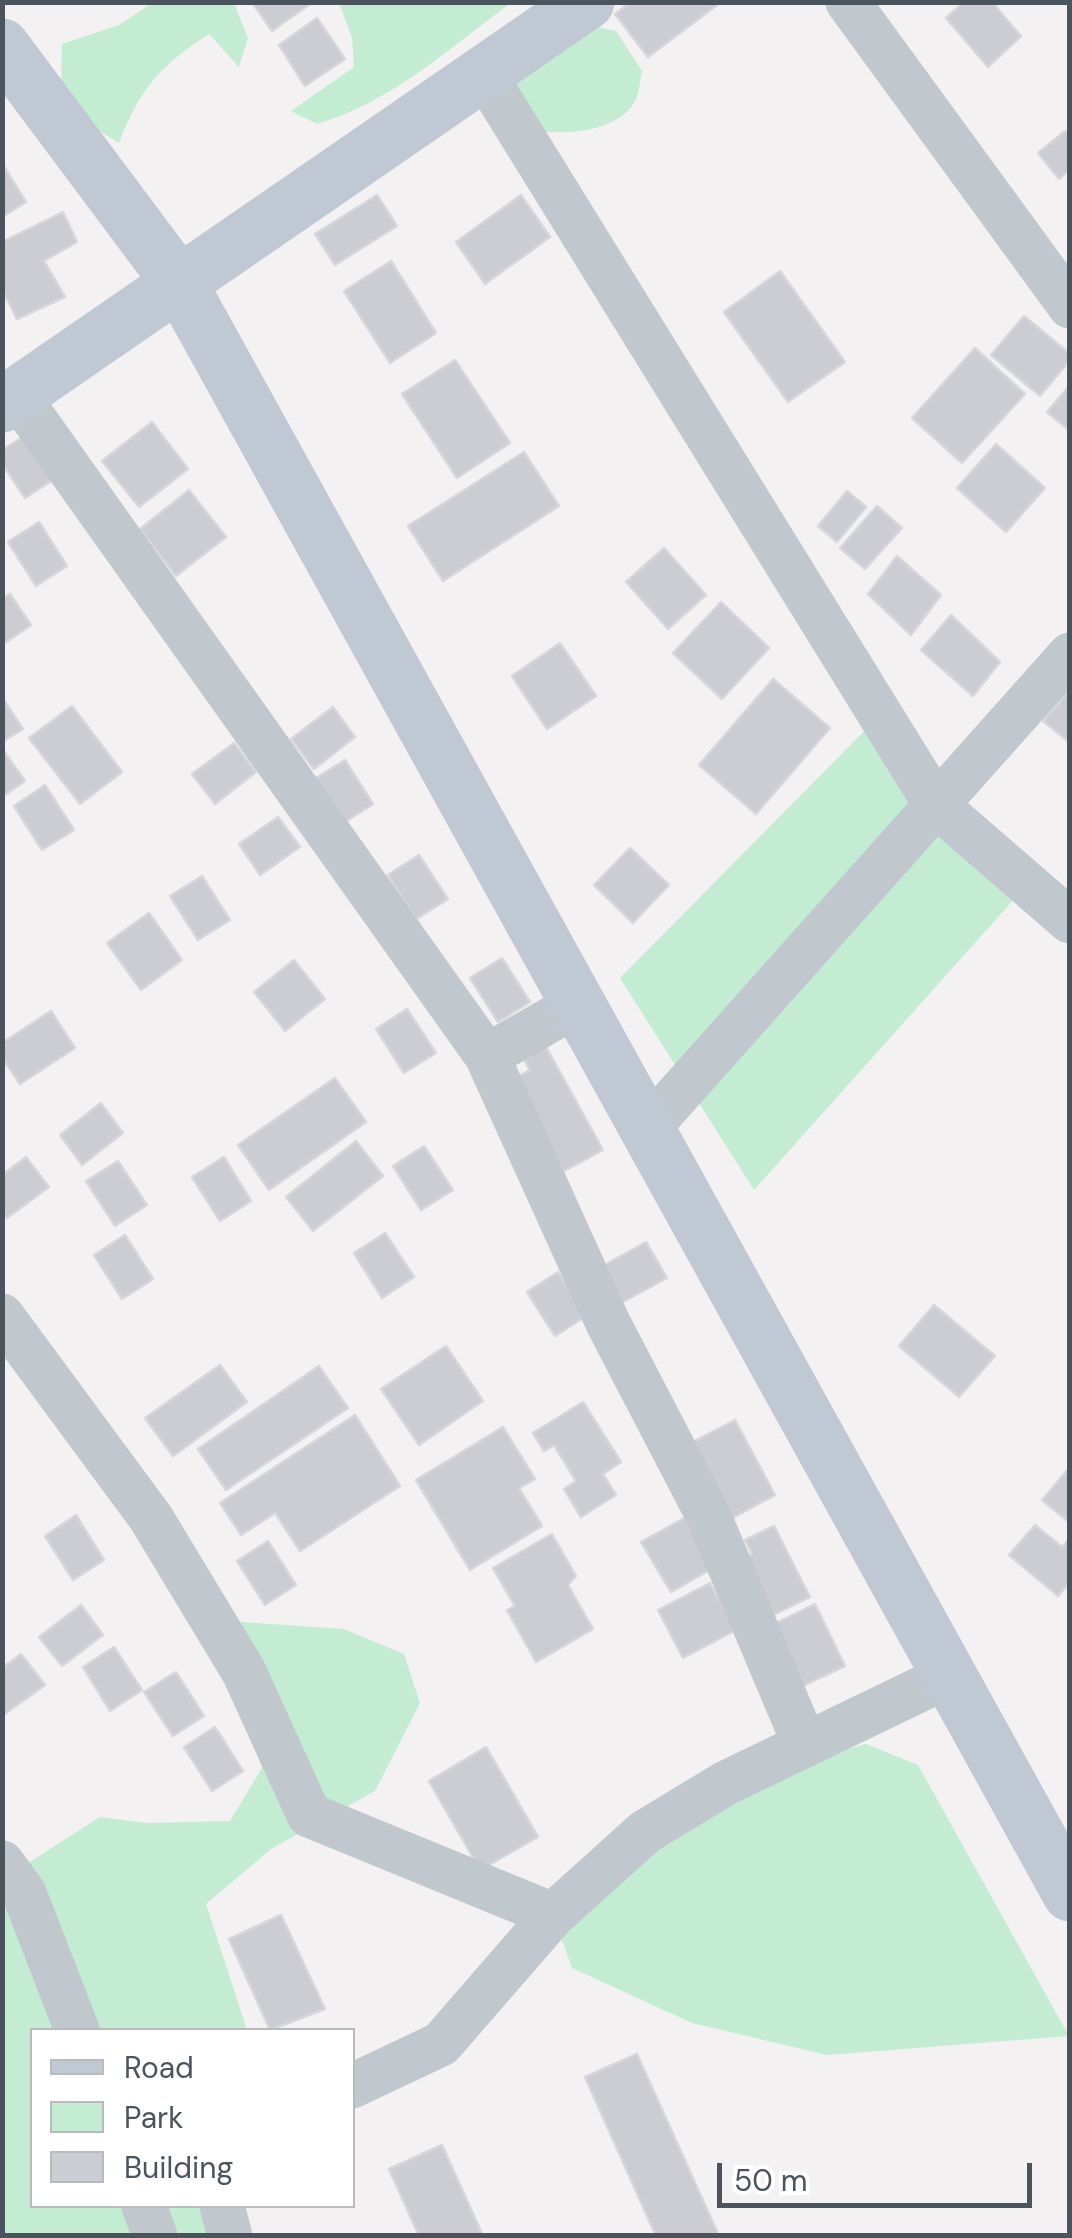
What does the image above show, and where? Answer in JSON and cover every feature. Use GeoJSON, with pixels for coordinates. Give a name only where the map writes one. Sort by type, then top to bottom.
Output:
{"type":"FeatureCollection","features":[{"type":"Feature","properties":{"kind":"street"},"geometry":{"type":"LineString","coordinates":[[587,2],[10,400],[487,1056],[608,1323],[708,1517],[805,1745]]}},
{"type":"Feature","properties":{"kind":"street"},"geometry":{"type":"LineString","coordinates":[[848,2],[1070,306]]}},
{"type":"Feature","properties":{"kind":"street"},"geometry":{"type":"LineString","coordinates":[[2,46],[180,284],[952,1674],[1070,1894]]}},
{"type":"Feature","properties":{"kind":"street"},"geometry":{"type":"LineString","coordinates":[[484,74],[936,805],[1070,921]]}},
{"type":"Feature","properties":{"kind":"street"},"geometry":{"type":"LineString","coordinates":[[649,1127],[1070,654]]}},
{"type":"Feature","properties":{"kind":"street"},"geometry":{"type":"LineString","coordinates":[[487,1056],[580,1003]]}},
{"type":"Feature","properties":{"kind":"street"},"geometry":{"type":"LineString","coordinates":[[2,1316],[171,1552],[244,1672],[309,1816],[552,1915]]}},
{"type":"Feature","properties":{"kind":"street"},"geometry":{"type":"LineString","coordinates":[[355,2085],[441,2044],[552,1915],[645,1832],[726,1783],[952,1674]]}},
{"type":"Feature","properties":{"kind":"street"},"geometry":{"type":"LineString","coordinates":[[2,1864],[24,1893],[77,2028]]}},
{"type":"Feature","properties":{"kind":"street"},"geometry":{"type":"LineString","coordinates":[[145,2208],[155,2236]]}},
{"type":"Feature","properties":{"kind":"street"},"geometry":{"type":"LineString","coordinates":[[223,2208],[230,2236]]}},
{"type":"Feature","properties":{"kind":"green space"},"geometry":{"type":"Polygon","coordinates":[[[152,3],[234,3],[248,38],[239,67],[209,34],[177,57],[144,93],[119,143],[91,126],[61,90],[62,44],[119,25],[152,3]]]}},
{"type":"Feature","properties":{"kind":"green space"},"geometry":{"type":"Polygon","coordinates":[[[339,3],[511,3],[395,88],[317,124],[291,111],[354,67],[352,38],[339,3]]]}},
{"type":"Feature","properties":{"kind":"green space"},"geometry":{"type":"Polygon","coordinates":[[[595,27],[616,31],[642,71],[636,100],[606,125],[582,131],[546,132],[514,81],[595,27]]]}},
{"type":"Feature","properties":{"kind":"green space"},"geometry":{"type":"Polygon","coordinates":[[[880,715],[1016,897],[754,1190],[620,978],[880,715]]]}},
{"type":"Feature","properties":{"kind":"green space"},"geometry":{"type":"Polygon","coordinates":[[[213,1620],[344,1629],[404,1654],[420,1703],[375,1791],[271,1849],[206,1904],[246,2028],[30,2028],[30,2208],[211,2208],[222,2235],[3,2235],[2,1863],[11,1874],[100,1817],[146,1823],[230,1821],[262,1768],[213,1620]]]}},
{"type":"Feature","properties":{"kind":"green space"},"geometry":{"type":"Polygon","coordinates":[[[866,1744],[918,1765],[1069,2036],[827,2055],[692,2023],[572,1968],[553,1915],[726,1783],[866,1744]]]}},
{"type":"Feature","properties":{"kind":"building"},"geometry":{"type":"Polygon","coordinates":[[[252,2],[309,2],[310,4],[272,31],[252,2]]]}},
{"type":"Feature","properties":{"kind":"building"},"geometry":{"type":"Polygon","coordinates":[[[631,2],[721,2],[648,57],[615,14],[631,2]]]}},
{"type":"Feature","properties":{"kind":"building"},"geometry":{"type":"Polygon","coordinates":[[[964,2],[992,2],[1021,36],[988,67],[946,18],[964,2]]]}},
{"type":"Feature","properties":{"kind":"building"},"geometry":{"type":"Polygon","coordinates":[[[317,18],[345,59],[305,86],[279,45],[317,18]]]}},
{"type":"Feature","properties":{"kind":"building"},"geometry":{"type":"Polygon","coordinates":[[[1065,131],[1070,136],[1070,169],[1059,179],[1038,153],[1065,131]]]}},
{"type":"Feature","properties":{"kind":"building"},"geometry":{"type":"Polygon","coordinates":[[[2,163],[26,202],[2,217],[2,163]]]}},
{"type":"Feature","properties":{"kind":"building"},"geometry":{"type":"Polygon","coordinates":[[[377,195],[397,226],[335,265],[315,234],[377,195]]]}},
{"type":"Feature","properties":{"kind":"building"},"geometry":{"type":"Polygon","coordinates":[[[521,195],[550,237],[485,284],[456,242],[521,195]]]}},
{"type":"Feature","properties":{"kind":"building"},"geometry":{"type":"Polygon","coordinates":[[[63,212],[77,242],[44,261],[65,297],[17,319],[2,289],[2,242],[63,212]]]}},
{"type":"Feature","properties":{"kind":"building"},"geometry":{"type":"Polygon","coordinates":[[[391,261],[436,333],[390,363],[344,291],[391,261]]]}},
{"type":"Feature","properties":{"kind":"building"},"geometry":{"type":"Polygon","coordinates":[[[780,271],[845,362],[788,402],[724,312],[780,271]]]}},
{"type":"Feature","properties":{"kind":"building"},"geometry":{"type":"Polygon","coordinates":[[[1024,316],[1070,354],[1070,360],[1040,396],[991,355],[1024,316]]]}},
{"type":"Feature","properties":{"kind":"building"},"geometry":{"type":"Polygon","coordinates":[[[975,348],[1025,394],[962,463],[912,418],[975,348]]]}},
{"type":"Feature","properties":{"kind":"building"},"geometry":{"type":"Polygon","coordinates":[[[455,360],[510,443],[457,478],[402,394],[455,360]]]}},
{"type":"Feature","properties":{"kind":"building"},"geometry":{"type":"Polygon","coordinates":[[[1070,385],[1070,431],[1047,412],[1070,385]]]}},
{"type":"Feature","properties":{"kind":"building"},"geometry":{"type":"Polygon","coordinates":[[[152,422],[188,469],[139,507],[102,461],[152,422]]]}},
{"type":"Feature","properties":{"kind":"building"},"geometry":{"type":"Polygon","coordinates":[[[28,434],[57,477],[25,498],[2,463],[2,450],[28,434]]]}},
{"type":"Feature","properties":{"kind":"building"},"geometry":{"type":"Polygon","coordinates":[[[996,444],[1045,488],[1006,532],[957,488],[996,444]]]}},
{"type":"Feature","properties":{"kind":"building"},"geometry":{"type":"Polygon","coordinates":[[[524,452],[559,506],[443,581],[408,526],[524,452]]]}},
{"type":"Feature","properties":{"kind":"building"},"geometry":{"type":"Polygon","coordinates":[[[189,490],[226,537],[176,576],[140,529],[189,490]]]}},
{"type":"Feature","properties":{"kind":"building"},"geometry":{"type":"Polygon","coordinates":[[[847,491],[866,507],[837,542],[818,526],[847,491]]]}},
{"type":"Feature","properties":{"kind":"building"},"geometry":{"type":"Polygon","coordinates":[[[877,506],[902,528],[865,569],[840,548],[877,506]]]}},
{"type":"Feature","properties":{"kind":"building"},"geometry":{"type":"Polygon","coordinates":[[[39,522],[67,566],[36,586],[8,542],[39,522]]]}},
{"type":"Feature","properties":{"kind":"building"},"geometry":{"type":"Polygon","coordinates":[[[664,548],[706,595],[668,629],[626,582],[664,548]]]}},
{"type":"Feature","properties":{"kind":"building"},"geometry":{"type":"Polygon","coordinates":[[[897,556],[941,595],[911,635],[868,594],[897,556]]]}},
{"type":"Feature","properties":{"kind":"building"},"geometry":{"type":"Polygon","coordinates":[[[10,594],[31,625],[2,645],[2,599],[10,594]]]}},
{"type":"Feature","properties":{"kind":"building"},"geometry":{"type":"Polygon","coordinates":[[[721,602],[769,648],[722,699],[673,653],[721,602]]]}},
{"type":"Feature","properties":{"kind":"building"},"geometry":{"type":"Polygon","coordinates":[[[951,615],[1000,662],[973,696],[921,650],[951,615]]]}},
{"type":"Feature","properties":{"kind":"building"},"geometry":{"type":"Polygon","coordinates":[[[560,643],[596,696],[547,729],[512,676],[560,643]]]}},
{"type":"Feature","properties":{"kind":"building"},"geometry":{"type":"Polygon","coordinates":[[[773,679],[830,728],[756,814],[699,765],[773,679]]]}},
{"type":"Feature","properties":{"kind":"building"},"geometry":{"type":"Polygon","coordinates":[[[1070,690],[1070,743],[1043,721],[1070,690]]]}},
{"type":"Feature","properties":{"kind":"building"},"geometry":{"type":"Polygon","coordinates":[[[2,697],[23,729],[2,742],[2,697]]]}},
{"type":"Feature","properties":{"kind":"building"},"geometry":{"type":"Polygon","coordinates":[[[72,706],[122,772],[80,804],[29,738],[72,706]]]}},
{"type":"Feature","properties":{"kind":"building"},"geometry":{"type":"Polygon","coordinates":[[[333,707],[355,737],[314,769],[291,739],[333,707]]]}},
{"type":"Feature","properties":{"kind":"building"},"geometry":{"type":"Polygon","coordinates":[[[234,743],[256,772],[215,804],[192,774],[234,743]]]}},
{"type":"Feature","properties":{"kind":"building"},"geometry":{"type":"Polygon","coordinates":[[[2,751],[25,781],[2,797],[2,751]]]}},
{"type":"Feature","properties":{"kind":"building"},"geometry":{"type":"Polygon","coordinates":[[[345,760],[373,804],[342,824],[313,780],[345,760]]]}},
{"type":"Feature","properties":{"kind":"building"},"geometry":{"type":"Polygon","coordinates":[[[45,785],[74,830],[42,850],[14,806],[45,785]]]}},
{"type":"Feature","properties":{"kind":"building"},"geometry":{"type":"Polygon","coordinates":[[[278,817],[300,847],[260,875],[239,844],[278,817]]]}},
{"type":"Feature","properties":{"kind":"building"},"geometry":{"type":"Polygon","coordinates":[[[630,848],[669,885],[633,923],[594,885],[630,848]]]}},
{"type":"Feature","properties":{"kind":"building"},"geometry":{"type":"Polygon","coordinates":[[[419,855],[448,899],[416,919],[388,875],[419,855]]]}},
{"type":"Feature","properties":{"kind":"building"},"geometry":{"type":"Polygon","coordinates":[[[202,876],[230,920],[198,940],[170,896],[202,876]]]}},
{"type":"Feature","properties":{"kind":"building"},"geometry":{"type":"Polygon","coordinates":[[[149,913],[182,960],[141,990],[107,943],[149,913]]]}},
{"type":"Feature","properties":{"kind":"building"},"geometry":{"type":"Polygon","coordinates":[[[502,958],[530,1002],[498,1022],[470,978],[502,958]]]}},
{"type":"Feature","properties":{"kind":"building"},"geometry":{"type":"Polygon","coordinates":[[[294,960],[325,999],[285,1031],[254,992],[294,960]]]}},
{"type":"Feature","properties":{"kind":"building"},"geometry":{"type":"Polygon","coordinates":[[[407,1009],[436,1053],[404,1073],[376,1029],[407,1009]]]}},
{"type":"Feature","properties":{"kind":"building"},"geometry":{"type":"Polygon","coordinates":[[[51,1011],[75,1048],[20,1084],[2,1057],[2,1043],[51,1011]]]}},
{"type":"Feature","properties":{"kind":"building"},"geometry":{"type":"Polygon","coordinates":[[[545,1045],[603,1150],[564,1171],[513,1079],[530,1070],[523,1058],[545,1045]]]}},
{"type":"Feature","properties":{"kind":"building"},"geometry":{"type":"Polygon","coordinates":[[[335,1078],[366,1122],[269,1190],[238,1145],[335,1078]]]}},
{"type":"Feature","properties":{"kind":"building"},"geometry":{"type":"Polygon","coordinates":[[[101,1103],[123,1133],[82,1165],[60,1135],[101,1103]]]}},
{"type":"Feature","properties":{"kind":"building"},"geometry":{"type":"Polygon","coordinates":[[[356,1141],[383,1176],[313,1231],[286,1197],[356,1141]]]}},
{"type":"Feature","properties":{"kind":"building"},"geometry":{"type":"Polygon","coordinates":[[[424,1146],[453,1190],[421,1210],[393,1166],[424,1146]]]}},
{"type":"Feature","properties":{"kind":"building"},"geometry":{"type":"Polygon","coordinates":[[[26,1157],[49,1187],[7,1218],[2,1212],[2,1175],[26,1157]]]}},
{"type":"Feature","properties":{"kind":"building"},"geometry":{"type":"Polygon","coordinates":[[[224,1157],[251,1201],[220,1221],[192,1177],[224,1157]]]}},
{"type":"Feature","properties":{"kind":"building"},"geometry":{"type":"Polygon","coordinates":[[[118,1161],[147,1205],[115,1226],[86,1181],[118,1161]]]}},
{"type":"Feature","properties":{"kind":"building"},"geometry":{"type":"Polygon","coordinates":[[[385,1233],[414,1277],[382,1298],[354,1253],[385,1233]]]}},
{"type":"Feature","properties":{"kind":"building"},"geometry":{"type":"Polygon","coordinates":[[[125,1235],[153,1279],[122,1299],[94,1255],[125,1235]]]}},
{"type":"Feature","properties":{"kind":"building"},"geometry":{"type":"Polygon","coordinates":[[[646,1242],[667,1278],[621,1303],[601,1267],[646,1242]]]}},
{"type":"Feature","properties":{"kind":"building"},"geometry":{"type":"Polygon","coordinates":[[[558,1272],[586,1316],[555,1336],[527,1292],[558,1272]]]}},
{"type":"Feature","properties":{"kind":"building"},"geometry":{"type":"Polygon","coordinates":[[[934,1305],[995,1356],[959,1397],[899,1346],[934,1305]]]}},
{"type":"Feature","properties":{"kind":"building"},"geometry":{"type":"Polygon","coordinates":[[[446,1346],[483,1401],[419,1445],[381,1389],[446,1346]]]}},
{"type":"Feature","properties":{"kind":"building"},"geometry":{"type":"Polygon","coordinates":[[[220,1365],[247,1402],[173,1456],[145,1418],[220,1365]]]}},
{"type":"Feature","properties":{"kind":"building"},"geometry":{"type":"Polygon","coordinates":[[[319,1366],[348,1408],[226,1490],[198,1449],[319,1366]]]}},
{"type":"Feature","properties":{"kind":"building"},"geometry":{"type":"Polygon","coordinates":[[[583,1402],[621,1462],[603,1474],[616,1495],[581,1517],[564,1489],[576,1481],[554,1445],[544,1451],[533,1433],[583,1402]]]}},
{"type":"Feature","properties":{"kind":"building"},"geometry":{"type":"Polygon","coordinates":[[[355,1415],[400,1486],[300,1551],[275,1513],[241,1535],[220,1503],[355,1415]]]}},
{"type":"Feature","properties":{"kind":"building"},"geometry":{"type":"Polygon","coordinates":[[[735,1420],[775,1495],[727,1521],[687,1445],[735,1420]]]}},
{"type":"Feature","properties":{"kind":"building"},"geometry":{"type":"Polygon","coordinates":[[[503,1427],[535,1479],[519,1488],[542,1526],[470,1570],[416,1480],[503,1427]]]}},
{"type":"Feature","properties":{"kind":"building"},"geometry":{"type":"Polygon","coordinates":[[[1070,1467],[1070,1523],[1042,1500],[1070,1467]]]}},
{"type":"Feature","properties":{"kind":"building"},"geometry":{"type":"Polygon","coordinates":[[[76,1515],[104,1560],[73,1580],[45,1536],[76,1515]]]}},
{"type":"Feature","properties":{"kind":"building"},"geometry":{"type":"Polygon","coordinates":[[[686,1517],[715,1567],[671,1592],[641,1542],[686,1517]]]}},
{"type":"Feature","properties":{"kind":"building"},"geometry":{"type":"Polygon","coordinates":[[[1035,1525],[1062,1547],[1070,1538],[1070,1582],[1058,1596],[1009,1555],[1035,1525]]]}},
{"type":"Feature","properties":{"kind":"building"},"geometry":{"type":"Polygon","coordinates":[[[774,1526],[810,1597],[771,1616],[743,1559],[752,1554],[745,1540],[774,1526]]]}},
{"type":"Feature","properties":{"kind":"building"},"geometry":{"type":"Polygon","coordinates":[[[552,1534],[576,1576],[568,1585],[593,1629],[536,1662],[507,1610],[515,1606],[493,1568],[552,1534]]]}},
{"type":"Feature","properties":{"kind":"building"},"geometry":{"type":"Polygon","coordinates":[[[268,1541],[296,1585],[265,1605],[237,1561],[268,1541]]]}},
{"type":"Feature","properties":{"kind":"building"},"geometry":{"type":"Polygon","coordinates":[[[710,1583],[736,1630],[683,1658],[658,1610],[710,1583]]]}},
{"type":"Feature","properties":{"kind":"building"},"geometry":{"type":"Polygon","coordinates":[[[815,1604],[845,1666],[796,1689],[766,1628],[815,1604]]]}},
{"type":"Feature","properties":{"kind":"building"},"geometry":{"type":"Polygon","coordinates":[[[81,1605],[103,1635],[62,1666],[39,1637],[81,1605]]]}},
{"type":"Feature","properties":{"kind":"building"},"geometry":{"type":"Polygon","coordinates":[[[114,1647],[142,1690],[110,1711],[83,1667],[114,1647]]]}},
{"type":"Feature","properties":{"kind":"building"},"geometry":{"type":"Polygon","coordinates":[[[21,1654],[45,1685],[2,1716],[2,1668],[21,1654]]]}},
{"type":"Feature","properties":{"kind":"building"},"geometry":{"type":"Polygon","coordinates":[[[176,1672],[204,1716],[173,1736],[144,1692],[176,1672]]]}},
{"type":"Feature","properties":{"kind":"building"},"geometry":{"type":"Polygon","coordinates":[[[215,1727],[243,1771],[212,1791],[184,1747],[215,1727]]]}},
{"type":"Feature","properties":{"kind":"building"},"geometry":{"type":"Polygon","coordinates":[[[486,1747],[538,1837],[480,1870],[429,1781],[486,1747]]]}},
{"type":"Feature","properties":{"kind":"building"},"geometry":{"type":"Polygon","coordinates":[[[281,1915],[325,2009],[269,2028],[229,1939],[281,1915]]]}},
{"type":"Feature","properties":{"kind":"building"},"geometry":{"type":"Polygon","coordinates":[[[637,2054],[719,2236],[656,2236],[585,2077],[637,2054]]]}},
{"type":"Feature","properties":{"kind":"building"},"geometry":{"type":"Polygon","coordinates":[[[442,2145],[483,2236],[419,2236],[389,2169],[442,2145]]]}}]}
